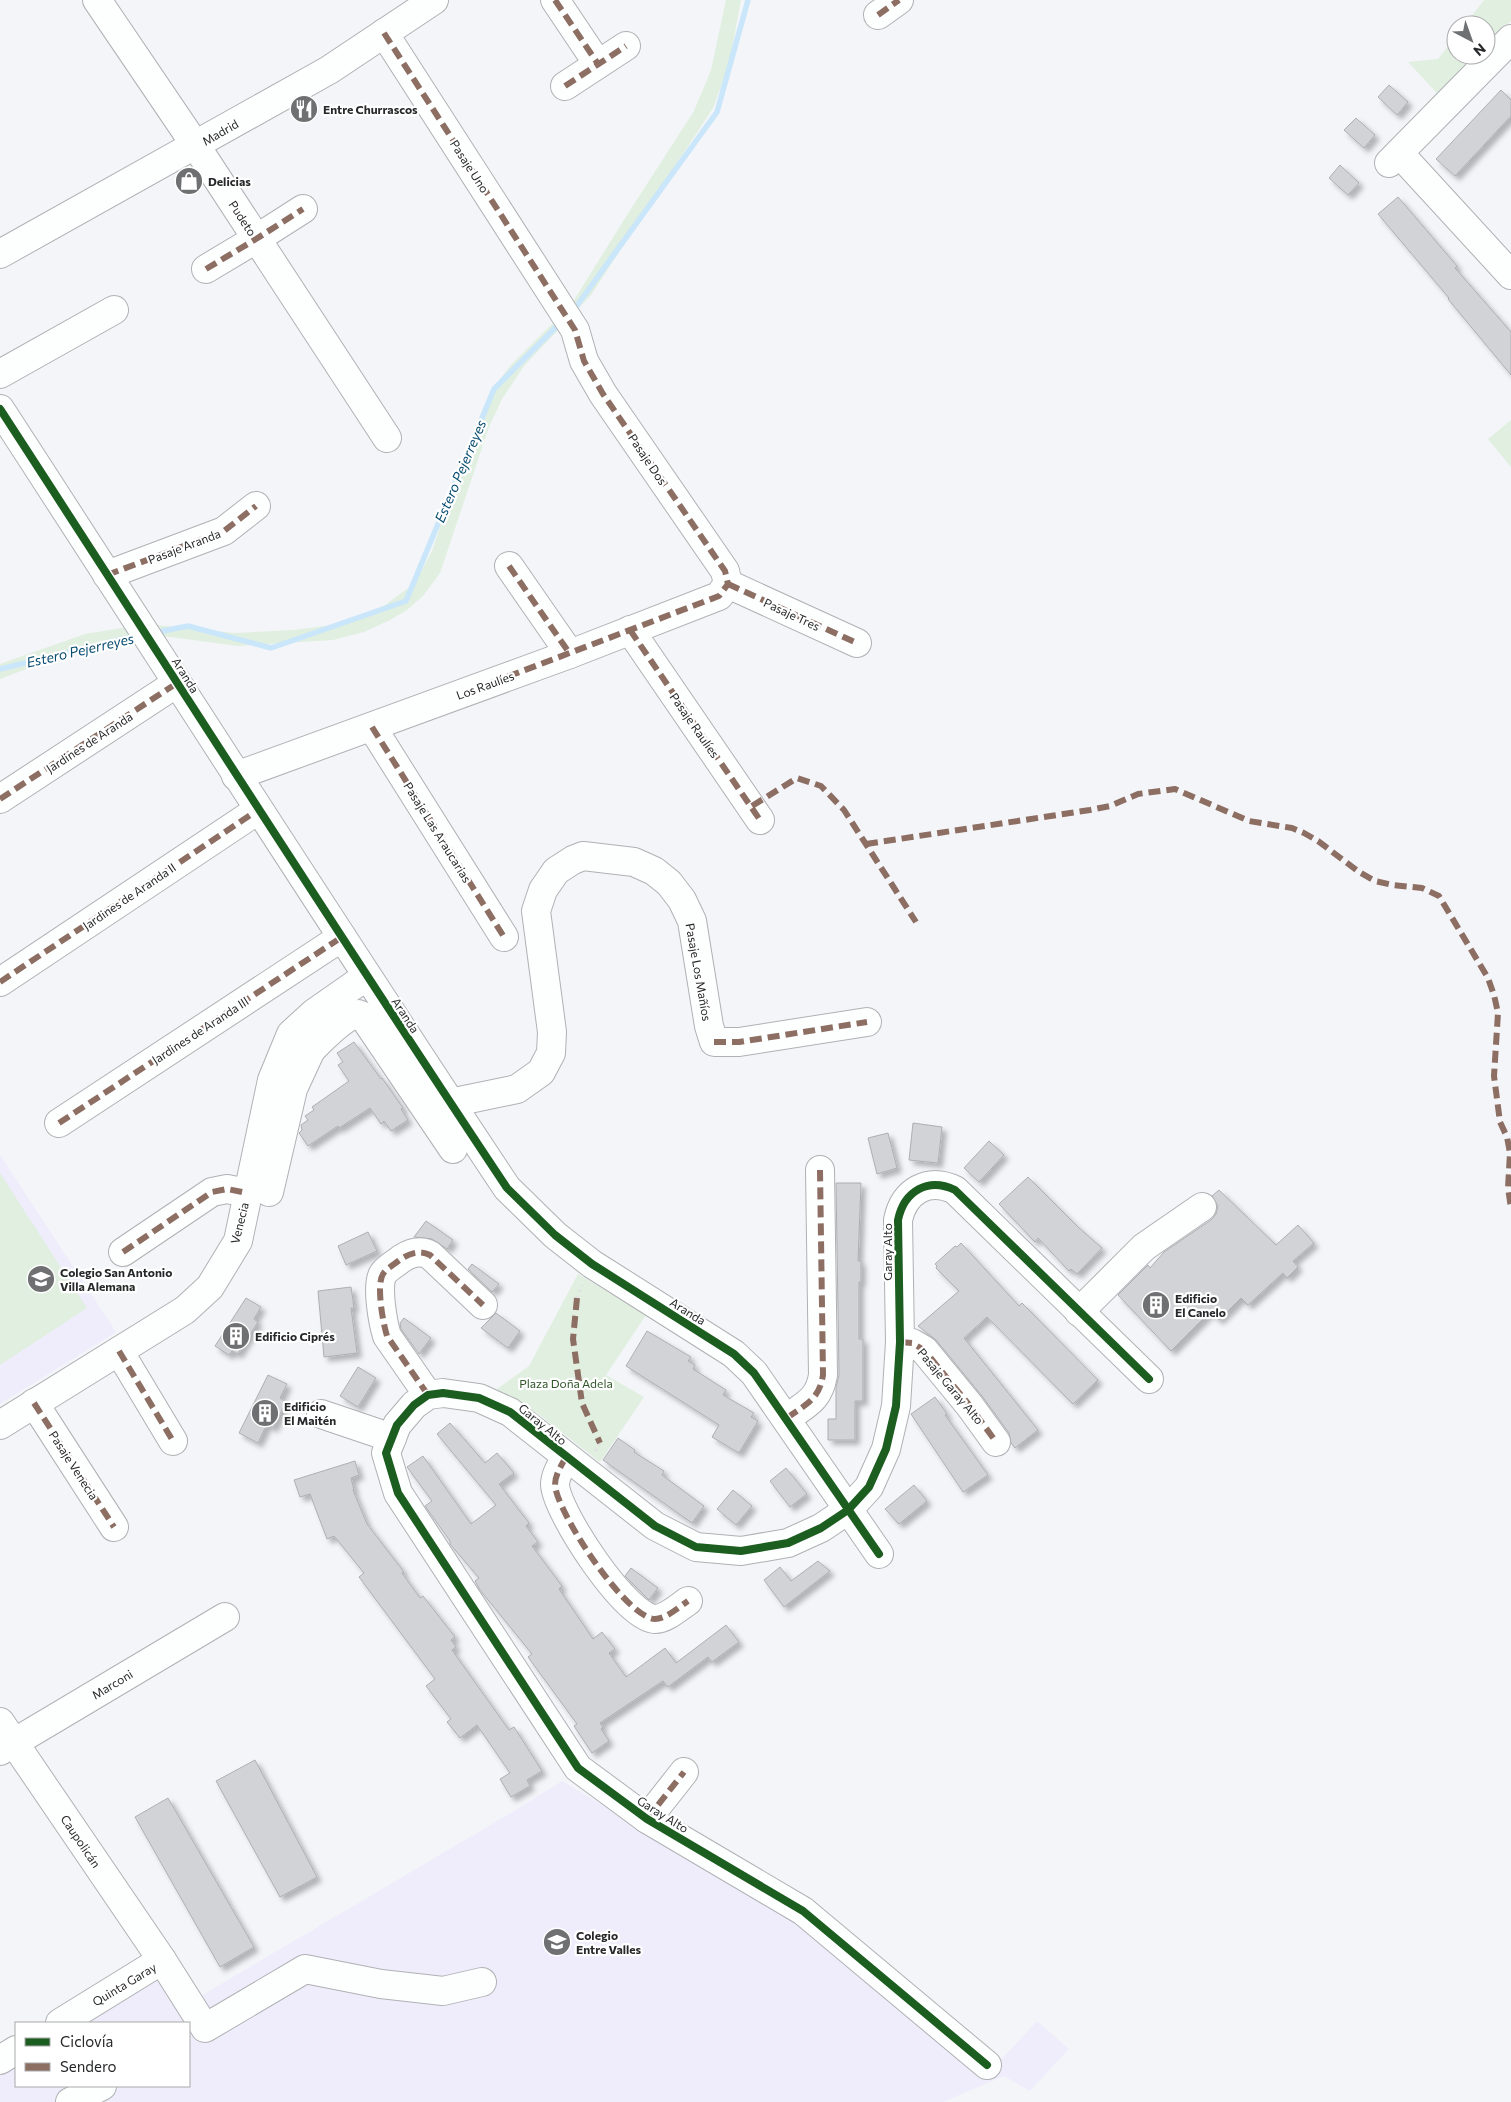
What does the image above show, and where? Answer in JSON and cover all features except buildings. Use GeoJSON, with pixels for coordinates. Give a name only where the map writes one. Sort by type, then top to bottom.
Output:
{"type":"FeatureCollection","features":[{"type":"Feature","properties":{"kind":"street","name":"Pudeto"},"geometry":{"type":"LineString","coordinates":[[97,0],[196,146],[387,438]]}},
{"type":"Feature","properties":{"kind":"street","name":"Madrid"},"geometry":{"type":"LineString","coordinates":[[0,254],[329,70],[434,0]]}},
{"type":"Feature","properties":{"kind":"street"},"geometry":{"type":"LineString","coordinates":[[555,0],[598,64]]}},
{"type":"Feature","properties":{"kind":"street","name":"Pasaje Uno"},"geometry":{"type":"LineString","coordinates":[[384,33],[575,330]]}},
{"type":"Feature","properties":{"kind":"street"},"geometry":{"type":"LineString","coordinates":[[1511,40],[1394,158],[1511,275]]}},
{"type":"Feature","properties":{"kind":"street"},"geometry":{"type":"LineString","coordinates":[[565,86],[626,46]]}},
{"type":"Feature","properties":{"kind":"street"},"geometry":{"type":"LineString","coordinates":[[206,269],[303,209]]}},
{"type":"Feature","properties":{"kind":"street"},"geometry":{"type":"LineString","coordinates":[[0,374],[114,310]]}},
{"type":"Feature","properties":{"kind":"street","name":"Pasaje Dos"},"geometry":{"type":"LineString","coordinates":[[575,330],[584,361],[603,394],[724,571],[728,584]]}},
{"type":"Feature","properties":{"kind":"street","name":"Aranda"},"geometry":{"type":"LineString","coordinates":[[0,409],[138,620],[236,776],[366,976],[507,1188],[530,1213],[592,1264],[734,1354],[754,1373],[787,1418],[879,1554]]}},
{"type":"Feature","properties":{"kind":"street","name":"Pasaje Aranda"},"geometry":{"type":"LineString","coordinates":[[108,575],[224,531],[256,506]]}},
{"type":"Feature","properties":{"kind":"street"},"geometry":{"type":"LineString","coordinates":[[509,566],[570,654]]}},
{"type":"Feature","properties":{"kind":"street","name":"Los Raulíes"},"geometry":{"type":"LineString","coordinates":[[236,776],[570,654],[719,596],[728,584]]}},
{"type":"Feature","properties":{"kind":"street","name":"Pasaje Tres"},"geometry":{"type":"LineString","coordinates":[[728,584],[857,643]]}},
{"type":"Feature","properties":{"kind":"street","name":"Pasaje Raulíes"},"geometry":{"type":"LineString","coordinates":[[630,630],[760,820]]}},
{"type":"Feature","properties":{"kind":"street","name":"Jardines de Aranda"},"geometry":{"type":"LineString","coordinates":[[0,799],[178,683]]}},
{"type":"Feature","properties":{"kind":"street","name":"Pasaje Las Araucarias"},"geometry":{"type":"LineString","coordinates":[[372,727],[504,937]]}},
{"type":"Feature","properties":{"kind":"street","name":"Jardines de Aranda II"},"geometry":{"type":"LineString","coordinates":[[0,982],[258,810]]}},
{"type":"Feature","properties":{"kind":"street","name":"Pasaje Los Mañíos"},"geometry":{"type":"LineString","coordinates":[[450,1103],[517,1089],[541,1072],[551,1053],[552,1032],[536,911],[543,890],[556,872],[573,860],[584,856],[634,862],[654,871],[670,883],[682,900],[692,921],[709,1026],[714,1042],[739,1042],[867,1022]]}},
{"type":"Feature","properties":{"kind":"street","name":"Jardines de Aranda III"},"geometry":{"type":"LineString","coordinates":[[59,1123],[342,937]]}},
{"type":"Feature","properties":{"kind":"street","name":"Venecia"},"geometry":{"type":"LineString","coordinates":[[0,1425],[185,1310],[210,1286],[238,1241],[258,1193],[272,1080],[301,1042],[314,1013],[366,976]]}},
{"type":"Feature","properties":{"kind":"street"},"geometry":{"type":"LineString","coordinates":[[301,1042],[323,1038],[351,1016],[358,1014],[362,1016],[453,1149]]}},
{"type":"Feature","properties":{"kind":"street"},"geometry":{"type":"LineString","coordinates":[[787,1418],[817,1395],[821,1388],[823,1375],[820,1170]]}},
{"type":"Feature","properties":{"kind":"street","name":"Garay Alto"},"geometry":{"type":"LineString","coordinates":[[987,2065],[803,1911],[647,1819],[578,1768],[398,1493],[386,1453],[397,1425],[414,1405],[428,1395],[443,1393],[479,1398],[510,1412],[655,1526],[696,1546],[742,1551],[788,1543],[821,1528],[848,1510],[870,1487],[886,1450],[896,1406],[900,1342],[897,1232],[899,1214],[908,1198],[925,1186],[934,1184],[944,1184],[955,1190],[1149,1379]]}},
{"type":"Feature","properties":{"kind":"street"},"geometry":{"type":"LineString","coordinates":[[123,1252],[212,1192],[227,1189],[258,1193]]}},
{"type":"Feature","properties":{"kind":"street"},"geometry":{"type":"LineString","coordinates":[[1079,1312],[1144,1247],[1202,1207]]}},
{"type":"Feature","properties":{"kind":"street"},"geometry":{"type":"LineString","coordinates":[[428,1395],[387,1336],[381,1295],[382,1276],[406,1256],[425,1252],[483,1305]]}},
{"type":"Feature","properties":{"kind":"street","name":"Pasaje Garay Alto"},"geometry":{"type":"LineString","coordinates":[[900,1342],[912,1343],[924,1350],[970,1406],[996,1442]]}},
{"type":"Feature","properties":{"kind":"street"},"geometry":{"type":"LineString","coordinates":[[119,1351],[173,1441]]}},
{"type":"Feature","properties":{"kind":"street","name":"Pasaje Venecia"},"geometry":{"type":"LineString","coordinates":[[34,1403],[114,1527]]}},
{"type":"Feature","properties":{"kind":"street"},"geometry":{"type":"LineString","coordinates":[[321,1414],[392,1438]]}},
{"type":"Feature","properties":{"kind":"street","name":"Garay Alto"},"geometry":{"type":"LineString","coordinates":[[566,1457],[556,1476],[555,1487],[558,1496],[576,1532],[621,1596],[633,1609],[653,1619],[661,1618],[688,1601]]}},
{"type":"Feature","properties":{"kind":"street","name":"Marconi"},"geometry":{"type":"LineString","coordinates":[[5,1738],[225,1617]]}},
{"type":"Feature","properties":{"kind":"street","name":"Caupolicán"},"geometry":{"type":"LineString","coordinates":[[5,1738],[162,1960],[197,2034]]}},
{"type":"Feature","properties":{"kind":"street","name":"Garay Alto"},"geometry":{"type":"LineString","coordinates":[[647,1819],[684,1772]]}},
{"type":"Feature","properties":{"kind":"street","name":"Quinta Garay"},"geometry":{"type":"LineString","coordinates":[[62,2022],[162,1960]]}},
{"type":"Feature","properties":{"kind":"street"},"geometry":{"type":"LineString","coordinates":[[197,2034],[305,1969],[380,1984],[443,1991],[482,1982]]}},
{"type":"Feature","properties":{"kind":"street"},"geometry":{"type":"LineString","coordinates":[[0,2060],[15,2051]]}},
{"type":"Feature","properties":{"kind":"street"},"geometry":{"type":"LineString","coordinates":[[70,2102],[100,2087]]}},
{"type":"Feature","properties":{"kind":"shaded area","name":"Colegio San Antonio Villa Alemana"},"geometry":{"type":"Polygon","coordinates":[[[0,1155],[116,1332],[0,1404],[0,1155]]]}},
{"type":"Feature","properties":{"kind":"shaded area","name":"Colegio Entre Valles"},"geometry":{"type":"Polygon","coordinates":[[[562,1781],[793,1918],[982,2080],[1037,2021],[1069,2049],[1030,2091],[1004,2076],[943,2102],[0,2102],[0,2075],[15,2066],[15,2087],[190,2087],[190,2022],[88,2022],[180,1967],[199,1997],[562,1781]]]}},
{"type":"Feature","properties":{"kind":"green space"},"geometry":{"type":"Polygon","coordinates":[[[726,0],[741,0],[729,65],[713,108],[591,295],[524,366],[502,399],[489,427],[440,573],[423,596],[407,610],[390,620],[364,632],[333,640],[238,646],[148,635],[122,638],[79,649],[0,679],[0,664],[85,634],[146,624],[234,633],[294,630],[340,624],[381,608],[415,583],[432,551],[463,457],[497,383],[511,365],[571,305],[694,111],[711,70],[726,0]]]}},
{"type":"Feature","properties":{"kind":"green space"},"geometry":{"type":"Polygon","coordinates":[[[1484,0],[1511,0],[1511,21],[1496,36],[1496,15],[1473,15],[1484,0]]]}},
{"type":"Feature","properties":{"kind":"green space"},"geometry":{"type":"Polygon","coordinates":[[[1446,49],[1446,65],[1466,65],[1437,93],[1408,62],[1438,59],[1446,49]]]}},
{"type":"Feature","properties":{"kind":"green space"},"geometry":{"type":"Polygon","coordinates":[[[1511,420],[1511,467],[1488,439],[1511,420]]]}},
{"type":"Feature","properties":{"kind":"green space"},"geometry":{"type":"Polygon","coordinates":[[[0,1173],[87,1308],[0,1365],[0,1173]]]}},
{"type":"Feature","properties":{"kind":"green space","name":"Plaza Doña Adela"},"geometry":{"type":"Polygon","coordinates":[[[578,1274],[646,1315],[606,1375],[644,1397],[600,1462],[538,1414],[497,1389],[529,1366],[578,1274]]]}},
{"type":"Feature","properties":{"kind":"waterway","name":"Estero Pejerreyes"},"geometry":{"type":"LineString","coordinates":[[573,311],[717,112],[748,0]]}},
{"type":"Feature","properties":{"kind":"waterway","name":"Estero Pejerreyes"},"geometry":{"type":"LineString","coordinates":[[153,633],[188,626],[271,648],[406,601],[494,389],[560,323]]}},
{"type":"Feature","properties":{"kind":"waterway","name":"Estero Pejerreyes"},"geometry":{"type":"LineString","coordinates":[[0,669],[139,635]]}},
{"type":"Feature","properties":{"kind":"marked path"},"geometry":{"type":"LineString","coordinates":[[555,0],[598,64]]}},
{"type":"Feature","properties":{"kind":"marked path"},"geometry":{"type":"LineString","coordinates":[[878,15],[899,0]]}},
{"type":"Feature","properties":{"kind":"marked path"},"geometry":{"type":"LineString","coordinates":[[384,33],[575,330],[584,361],[603,394],[725,571],[728,584]]}},
{"type":"Feature","properties":{"kind":"marked path"},"geometry":{"type":"LineString","coordinates":[[565,86],[626,46]]}},
{"type":"Feature","properties":{"kind":"marked path"},"geometry":{"type":"LineString","coordinates":[[206,269],[303,209]]}},
{"type":"Feature","properties":{"kind":"marked path"},"geometry":{"type":"LineString","coordinates":[[107,575],[224,531],[256,506]]}},
{"type":"Feature","properties":{"kind":"marked path"},"geometry":{"type":"LineString","coordinates":[[509,566],[570,654]]}},
{"type":"Feature","properties":{"kind":"marked path"},"geometry":{"type":"LineString","coordinates":[[728,584],[857,643]]}},
{"type":"Feature","properties":{"kind":"marked path"},"geometry":{"type":"LineString","coordinates":[[491,683],[719,596],[728,584]]}},
{"type":"Feature","properties":{"kind":"marked path"},"geometry":{"type":"LineString","coordinates":[[630,630],[760,820]]}},
{"type":"Feature","properties":{"kind":"marked path"},"geometry":{"type":"LineString","coordinates":[[0,799],[177,683]]}},
{"type":"Feature","properties":{"kind":"marked path"},"geometry":{"type":"LineString","coordinates":[[372,727],[504,937]]}},
{"type":"Feature","properties":{"kind":"marked path"},"geometry":{"type":"LineString","coordinates":[[752,806],[797,778],[821,786],[844,810],[916,922]]}},
{"type":"Feature","properties":{"kind":"marked path"},"geometry":{"type":"LineString","coordinates":[[866,844],[1090,810],[1110,806],[1138,794],[1175,789],[1249,821],[1292,828],[1304,833],[1318,841],[1359,872],[1375,881],[1422,888],[1439,896],[1488,978],[1494,995],[1498,1013],[1494,1076],[1500,1122],[1507,1137],[1510,1153],[1508,1188],[1511,1208]]}},
{"type":"Feature","properties":{"kind":"marked path"},"geometry":{"type":"LineString","coordinates":[[0,982],[258,810]]}},
{"type":"Feature","properties":{"kind":"marked path"},"geometry":{"type":"LineString","coordinates":[[59,1123],[342,937]]}},
{"type":"Feature","properties":{"kind":"marked path"},"geometry":{"type":"LineString","coordinates":[[714,1042],[739,1042],[867,1022]]}},
{"type":"Feature","properties":{"kind":"marked path"},"geometry":{"type":"LineString","coordinates":[[787,1418],[811,1401],[818,1390],[823,1375],[820,1170]]}},
{"type":"Feature","properties":{"kind":"marked path"},"geometry":{"type":"LineString","coordinates":[[123,1252],[212,1192],[227,1189],[247,1193]]}},
{"type":"Feature","properties":{"kind":"marked path"},"geometry":{"type":"LineString","coordinates":[[428,1395],[387,1336],[380,1295],[383,1274],[391,1266],[408,1255],[419,1252],[426,1253],[483,1305]]}},
{"type":"Feature","properties":{"kind":"marked path"},"geometry":{"type":"LineString","coordinates":[[577,1298],[573,1339],[582,1403],[600,1443]]}},
{"type":"Feature","properties":{"kind":"marked path"},"geometry":{"type":"LineString","coordinates":[[900,1342],[912,1343],[924,1350],[970,1406],[996,1442]]}},
{"type":"Feature","properties":{"kind":"marked path"},"geometry":{"type":"LineString","coordinates":[[119,1351],[173,1441]]}},
{"type":"Feature","properties":{"kind":"marked path"},"geometry":{"type":"LineString","coordinates":[[34,1403],[114,1527]]}},
{"type":"Feature","properties":{"kind":"marked path"},"geometry":{"type":"LineString","coordinates":[[566,1457],[555,1481],[559,1499],[567,1518],[611,1584],[627,1602],[642,1614],[655,1619],[668,1615],[688,1601]]}},
{"type":"Feature","properties":{"kind":"marked path"},"geometry":{"type":"LineString","coordinates":[[647,1819],[684,1772]]}},
{"type":"Feature","properties":{"kind":"cycle path"},"geometry":{"type":"LineString","coordinates":[[0,409],[507,1188],[555,1235],[592,1264],[734,1354],[754,1373],[879,1554]]}},
{"type":"Feature","properties":{"kind":"cycle path"},"geometry":{"type":"LineString","coordinates":[[987,2065],[803,1911],[647,1819],[578,1768],[398,1493],[386,1453],[397,1425],[414,1405],[428,1395],[443,1393],[479,1398],[510,1412],[655,1526],[696,1547],[741,1551],[788,1543],[821,1528],[848,1510],[869,1487],[886,1449],[896,1406],[900,1342],[898,1220],[901,1210],[912,1194],[919,1189],[936,1185],[955,1190],[1149,1379]]}},
{"type":"Feature","properties":{"kind":"place","name":"Entre Churrascos"},"geometry":{"type":"Point","coordinates":[304,109]}},
{"type":"Feature","properties":{"kind":"place","name":"Delicias"},"geometry":{"type":"Point","coordinates":[189,181]}},
{"type":"Feature","properties":{"kind":"place","name":"Colegio San Antonio Villa Alemana"},"geometry":{"type":"Point","coordinates":[41,1279]}},
{"type":"Feature","properties":{"kind":"place","name":"Edificio El Canelo"},"geometry":{"type":"Point","coordinates":[1156,1305]}},
{"type":"Feature","properties":{"kind":"place","name":"Edificio Ciprés"},"geometry":{"type":"Point","coordinates":[236,1336]}},
{"type":"Feature","properties":{"kind":"place","name":"Edificio El Maitén"},"geometry":{"type":"Point","coordinates":[265,1413]}},
{"type":"Feature","properties":{"kind":"place","name":"Colegio Entre Valles"},"geometry":{"type":"Point","coordinates":[557,1942]}}]}
